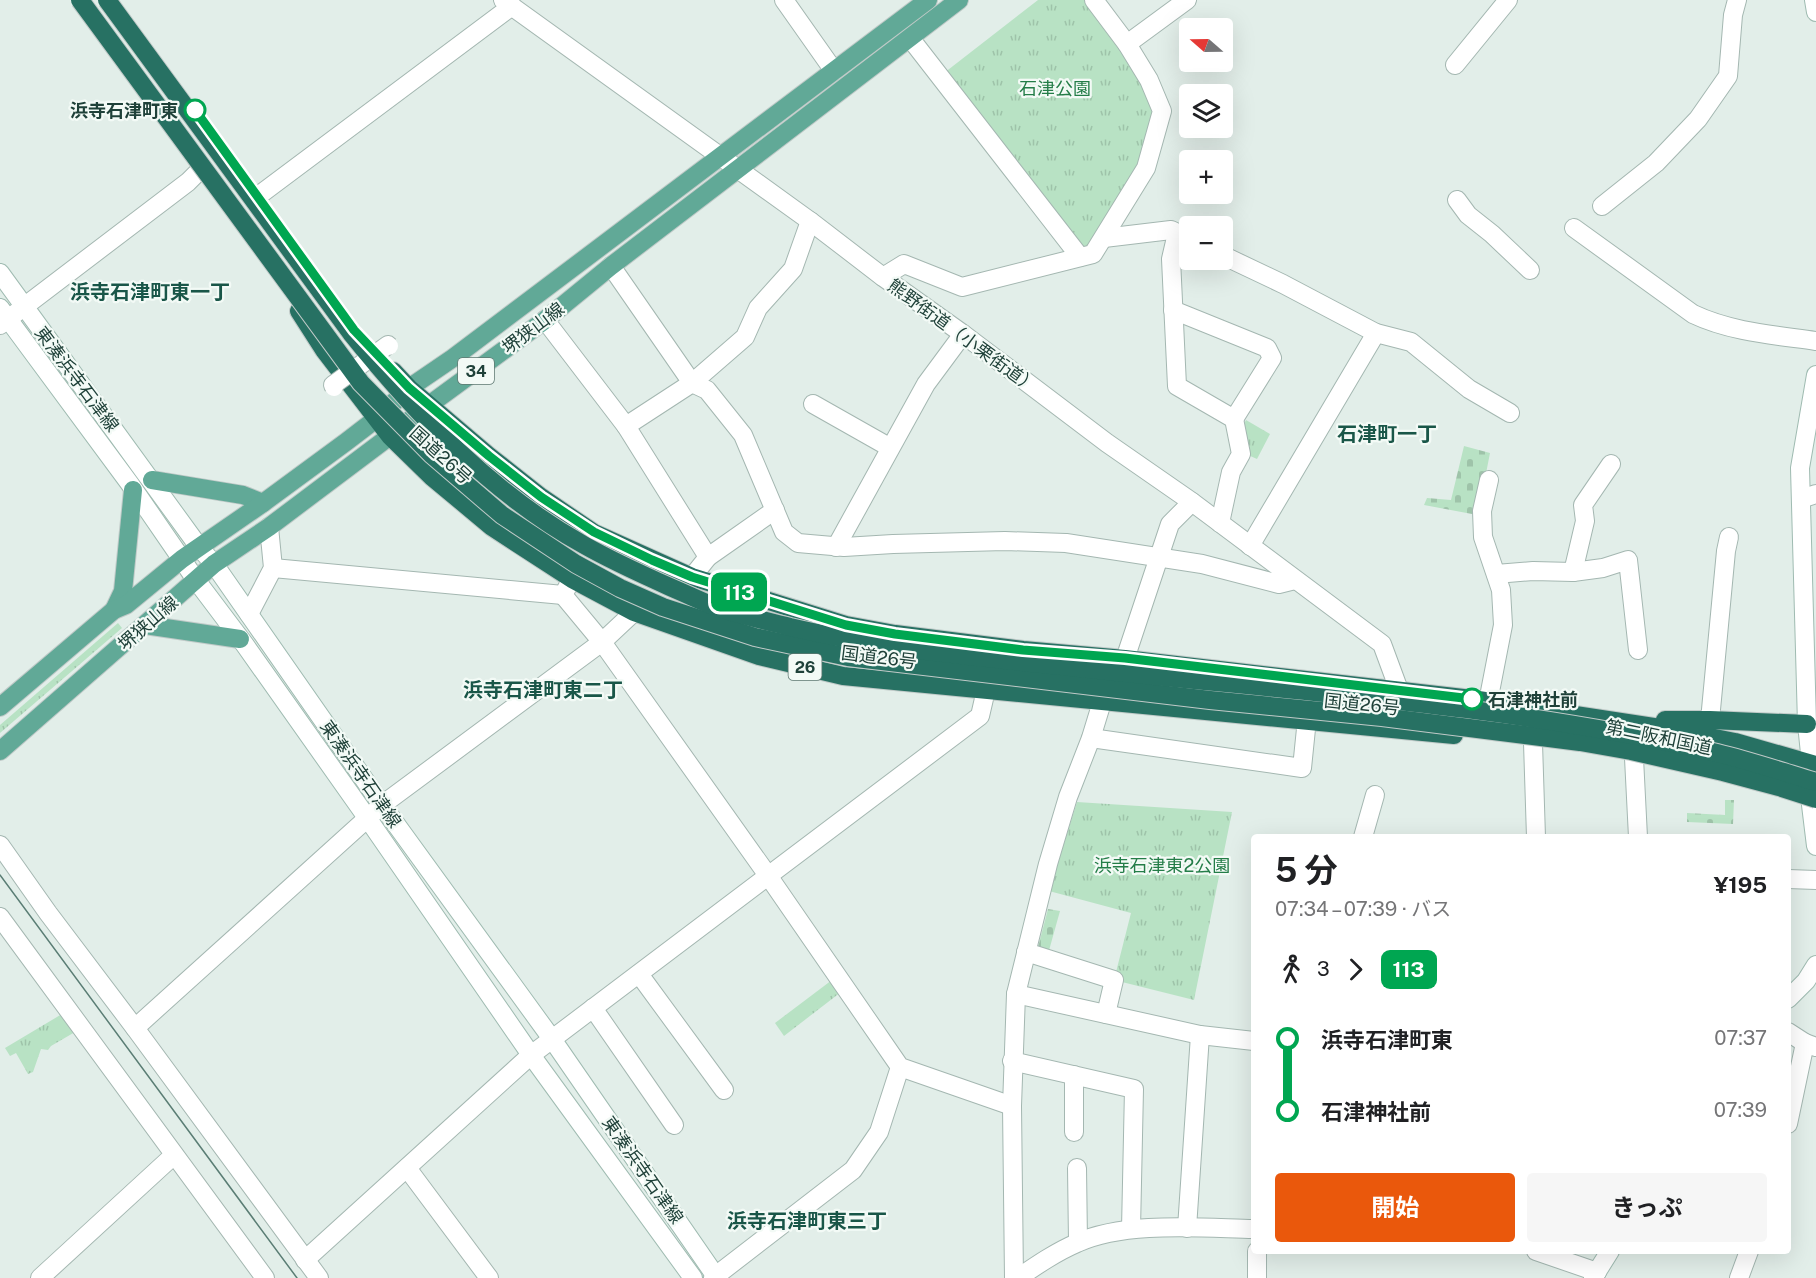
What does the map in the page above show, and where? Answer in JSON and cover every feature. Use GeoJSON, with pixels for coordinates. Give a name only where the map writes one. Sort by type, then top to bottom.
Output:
{"type":"FeatureCollection","features":[{"type":"Feature","properties":{"kind":"highway","name":"国道26号"},"geometry":{"type":"LineString","coordinates":[[71,0],[141,97],[268,264],[324,350],[390,436],[432,477],[567,587],[759,656],[843,676],[1102,702],[1307,719],[1577,748],[1736,781],[1814,804]]}},
{"type":"Feature","properties":{"kind":"highway","name":"第二阪和国道"},"geometry":{"type":"LineString","coordinates":[[80,0],[229,202],[304,309],[361,383],[432,455],[502,515],[576,564],[620,588],[663,607],[755,637],[848,657],[1210,700],[1382,717],[1580,742],[1724,772],[1779,787],[1814,804]]}},
{"type":"Feature","properties":{"kind":"highway","name":"第二阪和国道"},"geometry":{"type":"LineString","coordinates":[[107,0],[351,333],[380,369],[446,440],[512,495],[582,544],[630,569],[713,606],[756,619],[847,639],[945,653],[1372,699],[1546,721],[1700,749],[1816,782]]}},
{"type":"Feature","properties":{"kind":"highway","name":"国道26号"},"geometry":{"type":"LineString","coordinates":[[116,0],[354,330],[409,388],[489,456],[541,497],[585,527],[623,546],[692,577],[846,625],[895,634],[1399,690],[1610,719],[1735,742],[1814,763]]}},
{"type":"Feature","properties":{"kind":"highway"},"geometry":{"type":"LineString","coordinates":[[1610,719],[1710,720],[1812,733]]}},
{"type":"Feature","properties":{"kind":"main road","name":"堺狭山線"},"geometry":{"type":"LineString","coordinates":[[0,708],[114,610],[126,605],[182,559],[263,503],[376,419],[409,388],[453,358],[928,0]]}},
{"type":"Feature","properties":{"kind":"main road","name":"堺狭山線"},"geometry":{"type":"LineString","coordinates":[[0,751],[214,564],[269,527],[545,320],[736,169],[959,0]]}},
{"type":"Feature","properties":{"kind":"main road"},"geometry":{"type":"LineString","coordinates":[[153,480],[243,495],[263,503]]}},
{"type":"Feature","properties":{"kind":"main road"},"geometry":{"type":"LineString","coordinates":[[114,610],[123,591],[133,490]]}},
{"type":"Feature","properties":{"kind":"main road"},"geometry":{"type":"LineString","coordinates":[[146,625],[240,639]]}},
{"type":"Feature","properties":{"kind":"street"},"geometry":{"type":"LineString","coordinates":[[784,0],[834,71]]}},
{"type":"Feature","properties":{"kind":"street"},"geometry":{"type":"LineString","coordinates":[[883,277],[904,264],[962,287],[1093,254],[1146,168],[1161,111],[1149,80],[1127,44],[1094,0]]}},
{"type":"Feature","properties":{"kind":"street"},"geometry":{"type":"LineString","coordinates":[[1127,44],[1186,0]]}},
{"type":"Feature","properties":{"kind":"street"},"geometry":{"type":"LineString","coordinates":[[1455,65],[1508,0]]}},
{"type":"Feature","properties":{"kind":"street"},"geometry":{"type":"LineString","coordinates":[[1602,206],[1656,163],[1698,118],[1728,76],[1733,15],[1737,0]]}},
{"type":"Feature","properties":{"kind":"street"},"geometry":{"type":"LineString","coordinates":[[1814,0],[1816,12]]}},
{"type":"Feature","properties":{"kind":"street"},"geometry":{"type":"LineString","coordinates":[[258,196],[508,3]]}},
{"type":"Feature","properties":{"kind":"street","name":"熊野街道（小栗街道）"},"geometry":{"type":"LineString","coordinates":[[508,3],[810,221],[1107,443],[1192,502],[1382,644],[1399,690]]}},
{"type":"Feature","properties":{"kind":"street"},"geometry":{"type":"LineString","coordinates":[[910,38],[1080,257]]}},
{"type":"Feature","properties":{"kind":"street"},"geometry":{"type":"LineString","coordinates":[[3,317],[23,306],[188,182],[199,171]]}},
{"type":"Feature","properties":{"kind":"street"},"geometry":{"type":"LineString","coordinates":[[1456,200],[1468,215],[1530,270]]}},
{"type":"Feature","properties":{"kind":"street"},"geometry":{"type":"LineString","coordinates":[[626,426],[692,383],[745,337],[758,308],[793,269],[810,221]]}},
{"type":"Feature","properties":{"kind":"street"},"geometry":{"type":"LineString","coordinates":[[1574,228],[1700,317],[1733,328],[1816,341]]}},
{"type":"Feature","properties":{"kind":"street"},"geometry":{"type":"LineString","coordinates":[[1104,238],[1171,230],[1179,234]]}},
{"type":"Feature","properties":{"kind":"street"},"geometry":{"type":"LineString","coordinates":[[1179,244],[1171,259],[1177,386],[1234,419]]}},
{"type":"Feature","properties":{"kind":"street"},"geometry":{"type":"LineString","coordinates":[[1233,260],[1376,333],[1411,342],[1469,389],[1510,413]]}},
{"type":"Feature","properties":{"kind":"street"},"geometry":{"type":"LineString","coordinates":[[611,266],[692,383],[707,390],[743,435],[784,532],[798,543],[836,546],[1005,541],[1065,543],[1202,564],[1279,584],[1294,580]]}},
{"type":"Feature","properties":{"kind":"street","name":"東湊浜寺石津線"},"geometry":{"type":"LineString","coordinates":[[0,273],[214,564],[382,805],[552,1039],[715,1277]]}},
{"type":"Feature","properties":{"kind":"street"},"geometry":{"type":"LineString","coordinates":[[1173,310],[1267,348],[1272,358],[1234,419],[1240,454],[1231,472],[1220,523]]}},
{"type":"Feature","properties":{"kind":"street","name":"東湊浜寺石津線"},"geometry":{"type":"LineString","coordinates":[[3,317],[133,490],[240,639],[369,819],[531,1055],[693,1278]]}},
{"type":"Feature","properties":{"kind":"street"},"geometry":{"type":"LineString","coordinates":[[545,320],[626,426],[708,557]]}},
{"type":"Feature","properties":{"kind":"street"},"geometry":{"type":"LineString","coordinates":[[1250,546],[1376,333]]}},
{"type":"Feature","properties":{"kind":"street"},"geometry":{"type":"LineString","coordinates":[[836,546],[926,384],[963,334]]}},
{"type":"Feature","properties":{"kind":"street"},"geometry":{"type":"LineString","coordinates":[[334,387],[333,385],[389,346]]}},
{"type":"Feature","properties":{"kind":"street"},"geometry":{"type":"LineString","coordinates":[[1816,375],[1800,468],[1808,496],[1816,838]]}},
{"type":"Feature","properties":{"kind":"street"},"geometry":{"type":"LineString","coordinates":[[813,404],[889,447]]}},
{"type":"Feature","properties":{"kind":"street"},"geometry":{"type":"LineString","coordinates":[[1573,572],[1586,521],[1583,505],[1611,464]]}},
{"type":"Feature","properties":{"kind":"street"},"geometry":{"type":"LineString","coordinates":[[1488,702],[1503,625],[1501,590],[1484,537],[1482,511],[1489,480]]}},
{"type":"Feature","properties":{"kind":"street"},"geometry":{"type":"LineString","coordinates":[[1016,1278],[1012,1061],[1016,994],[1048,864],[1068,797],[1102,702],[1125,658],[1157,557],[1170,524],[1192,502]]}},
{"type":"Feature","properties":{"kind":"street"},"geometry":{"type":"LineString","coordinates":[[692,577],[708,557],[774,510]]}},
{"type":"Feature","properties":{"kind":"street"},"geometry":{"type":"LineString","coordinates":[[249,614],[273,568],[269,527]]}},
{"type":"Feature","properties":{"kind":"street"},"geometry":{"type":"LineString","coordinates":[[1710,720],[1729,537]]}},
{"type":"Feature","properties":{"kind":"street"},"geometry":{"type":"LineString","coordinates":[[1496,574],[1533,571],[1573,572],[1603,568],[1628,560],[1638,650]]}},
{"type":"Feature","properties":{"kind":"street"},"geometry":{"type":"LineString","coordinates":[[273,568],[567,587],[602,642],[770,877],[900,1067],[1012,1106]]}},
{"type":"Feature","properties":{"kind":"street"},"geometry":{"type":"LineString","coordinates":[[135,1028],[382,805],[602,642],[634,612]]}},
{"type":"Feature","properties":{"kind":"street"},"geometry":{"type":"LineString","coordinates":[[305,1260],[531,1055],[770,877],[980,716],[986,690]]}},
{"type":"Feature","properties":{"kind":"street"},"geometry":{"type":"LineString","coordinates":[[1091,738],[1302,768],[1307,719]]}},
{"type":"Feature","properties":{"kind":"street"},"geometry":{"type":"LineString","coordinates":[[1533,743],[1536,834]]}},
{"type":"Feature","properties":{"kind":"street"},"geometry":{"type":"LineString","coordinates":[[1634,758],[1638,834]]}},
{"type":"Feature","properties":{"kind":"street"},"geometry":{"type":"LineString","coordinates":[[1364,834],[1375,795]]}},
{"type":"Feature","properties":{"kind":"street"},"geometry":{"type":"LineString","coordinates":[[0,845],[319,1278]]}},
{"type":"Feature","properties":{"kind":"street"},"geometry":{"type":"LineString","coordinates":[[1791,879],[1816,880]]}},
{"type":"Feature","properties":{"kind":"street"},"geometry":{"type":"LineString","coordinates":[[0,917],[265,1278]]}},
{"type":"Feature","properties":{"kind":"street"},"geometry":{"type":"LineString","coordinates":[[1026,952],[1114,980],[1106,1014]]}},
{"type":"Feature","properties":{"kind":"street"},"geometry":{"type":"LineString","coordinates":[[1791,996],[1806,981],[1816,965]]}},
{"type":"Feature","properties":{"kind":"street"},"geometry":{"type":"LineString","coordinates":[[639,974],[723,1090]]}},
{"type":"Feature","properties":{"kind":"street"},"geometry":{"type":"LineString","coordinates":[[1016,994],[1200,1035],[1251,1041]]}},
{"type":"Feature","properties":{"kind":"street"},"geometry":{"type":"LineString","coordinates":[[593,1008],[674,1125]]}},
{"type":"Feature","properties":{"kind":"street"},"geometry":{"type":"LineString","coordinates":[[1791,1034],[1811,1045],[1791,1114]]}},
{"type":"Feature","properties":{"kind":"street"},"geometry":{"type":"LineString","coordinates":[[1187,1228],[1200,1035]]}},
{"type":"Feature","properties":{"kind":"street"},"geometry":{"type":"LineString","coordinates":[[1012,1061],[1134,1089],[1131,1230]]}},
{"type":"Feature","properties":{"kind":"street"},"geometry":{"type":"LineString","coordinates":[[715,1277],[854,1170],[879,1132],[900,1067]]}},
{"type":"Feature","properties":{"kind":"street"},"geometry":{"type":"LineString","coordinates":[[1074,1075],[1074,1132]]}},
{"type":"Feature","properties":{"kind":"street"},"geometry":{"type":"LineString","coordinates":[[40,1278],[174,1155]]}},
{"type":"Feature","properties":{"kind":"street"},"geometry":{"type":"LineString","coordinates":[[406,1168],[489,1278]]}},
{"type":"Feature","properties":{"kind":"street"},"geometry":{"type":"LineString","coordinates":[[1077,1168],[1078,1242]]}},
{"type":"Feature","properties":{"kind":"street"},"geometry":{"type":"LineString","coordinates":[[1016,1278],[1078,1242],[1131,1230],[1251,1229]]}},
{"type":"Feature","properties":{"kind":"street"},"geometry":{"type":"LineString","coordinates":[[1257,1254],[1257,1278]]}},
{"type":"Feature","properties":{"kind":"street"},"geometry":{"type":"LineString","coordinates":[[1551,1254],[1595,1275],[1608,1254]]}},
{"type":"Feature","properties":{"kind":"street"},"geometry":{"type":"LineString","coordinates":[[1739,1278],[1748,1254]]}},
{"type":"Feature","properties":{"kind":"green space","name":"石津公園"},"geometry":{"type":"Polygon","coordinates":[[[1038,0],[1088,0],[1125,48],[1155,110],[1141,165],[1090,250],[1080,251],[944,73],[1038,0]]]}},
{"type":"Feature","properties":{"kind":"green space"},"geometry":{"type":"Polygon","coordinates":[[[1246,420],[1270,434],[1257,459],[1248,455],[1242,428],[1246,420]]]}},
{"type":"Feature","properties":{"kind":"green space"},"geometry":{"type":"Polygon","coordinates":[[[1464,446],[1490,453],[1479,509],[1472,514],[1424,505],[1427,498],[1451,500],[1464,446]]]}},
{"type":"Feature","properties":{"kind":"green space"},"geometry":{"type":"Polygon","coordinates":[[[118,623],[122,628],[0,733],[0,725],[118,623]]]}},
{"type":"Feature","properties":{"kind":"green space"},"geometry":{"type":"Polygon","coordinates":[[[1725,800],[1734,800],[1733,824],[1687,822],[1687,813],[1725,815],[1725,800]]]}},
{"type":"Feature","properties":{"kind":"green space","name":"浜寺石津東2公園"},"geometry":{"type":"Polygon","coordinates":[[[1077,802],[1232,812],[1194,1000],[1114,980],[1131,913],[1049,891],[1077,802]]]}},
{"type":"Feature","properties":{"kind":"green space"},"geometry":{"type":"Polygon","coordinates":[[[1048,909],[1060,911],[1048,954],[1037,951],[1048,909]]]}},
{"type":"Feature","properties":{"kind":"green space"},"geometry":{"type":"Polygon","coordinates":[[[832,980],[841,992],[784,1036],[775,1023],[832,980]]]}},
{"type":"Feature","properties":{"kind":"green space"},"geometry":{"type":"Polygon","coordinates":[[[62,1014],[75,1032],[48,1050],[41,1049],[33,1072],[28,1074],[16,1053],[10,1056],[5,1048],[62,1014]]]}},
{"type":"Feature","properties":{"kind":"tram line"},"geometry":{"type":"LineString","coordinates":[[0,875],[297,1278]]}},
{"type":"Feature","properties":{"kind":"bus line","name":"113"},"geometry":{"type":"LineString","coordinates":[[195,110],[354,330],[409,388],[541,497],[594,532],[652,560],[692,577],[846,625],[895,634],[1023,650],[1125,658],[1472,699]]}},
{"type":"Feature","properties":{"kind":"place","name":"浜寺石津町東"},"geometry":{"type":"Point","coordinates":[195,110]}},
{"type":"Feature","properties":{"kind":"place","name":"石津神社前"},"geometry":{"type":"Point","coordinates":[1472,699]}},
{"type":"Feature","properties":{"kind":"district","name":"浜寺石津町東一丁"},"geometry":{"type":"Point","coordinates":[150,292]}},
{"type":"Feature","properties":{"kind":"district","name":"石津町一丁"},"geometry":{"type":"Point","coordinates":[1387,434]}},
{"type":"Feature","properties":{"kind":"district","name":"浜寺石津町東二丁"},"geometry":{"type":"Point","coordinates":[543,690]}},
{"type":"Feature","properties":{"kind":"district","name":"浜寺石津町東三丁"},"geometry":{"type":"Point","coordinates":[807,1221]}}]}
